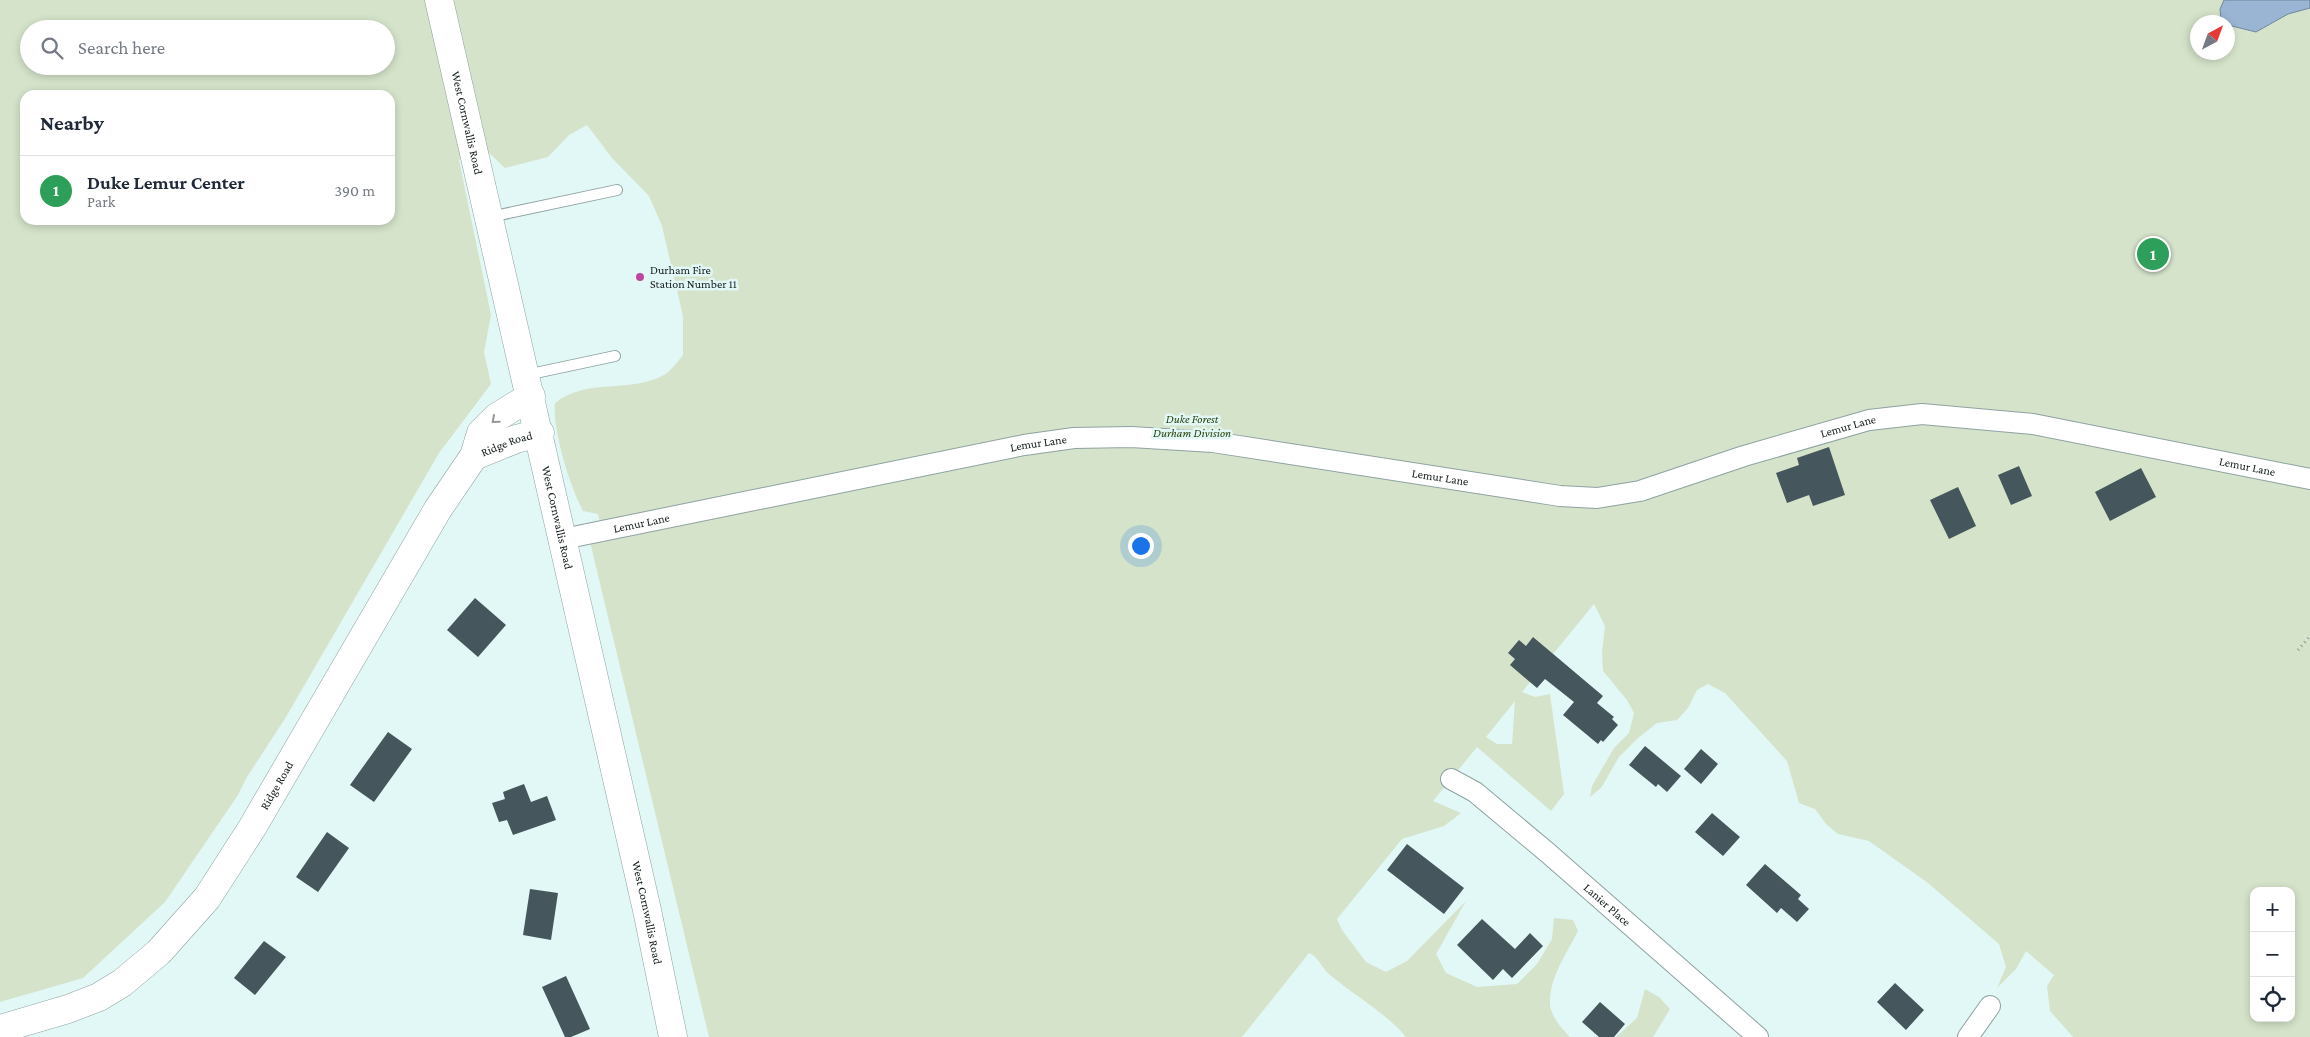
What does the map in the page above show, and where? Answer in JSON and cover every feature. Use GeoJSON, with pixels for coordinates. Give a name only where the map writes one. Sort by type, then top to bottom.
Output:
{"type":"FeatureCollection","features":[{"type":"Feature","properties":{"kind":"street","name":"West Cornwallis Road"},"geometry":{"type":"LineString","coordinates":[[439,0],[540,433],[648,910],[674,1037]]}},
{"type":"Feature","properties":{"kind":"street","name":"Ridge Road"},"geometry":{"type":"LineString","coordinates":[[0,1029],[68,1009],[99,997],[122,983],[159,952],[207,898],[252,828],[438,510],[474,456],[481,433],[529,386]]}},
{"type":"Feature","properties":{"kind":"street","name":"Lemur Lane"},"geometry":{"type":"LineString","coordinates":[[563,539],[1024,445],[1074,438],[1131,437],[1213,442],[1560,496],[1597,498],[1640,491],[1744,456],[1869,420],[1922,414],[2033,424],[2310,479]]}},
{"type":"Feature","properties":{"kind":"street","name":"Ridge Road"},"geometry":{"type":"LineString","coordinates":[[474,456],[516,439],[540,433]]}},
{"type":"Feature","properties":{"kind":"street","name":"Lanier Place"},"geometry":{"type":"LineString","coordinates":[[1451,779],[1475,792],[1548,853],[1758,1037]]}},
{"type":"Feature","properties":{"kind":"street"},"geometry":{"type":"LineString","coordinates":[[1968,1037],[1990,1006]]}},
{"type":"Feature","properties":{"kind":"lane"},"geometry":{"type":"LineString","coordinates":[[489,217],[617,190]]}},
{"type":"Feature","properties":{"kind":"lane"},"geometry":{"type":"LineString","coordinates":[[529,386],[615,356]]}},
{"type":"Feature","properties":{"kind":"path"},"geometry":{"type":"LineString","coordinates":[[2298,650],[2310,636]]}},
{"type":"Feature","properties":{"kind":"green space","name":"Duke Forest Durham Division"},"geometry":{"type":"Polygon","coordinates":[[[0,0],[2310,0],[2310,1037],[2073,1037],[2050,1011],[2047,986],[2054,975],[2026,951],[2016,969],[1997,988],[2006,967],[1999,944],[1928,883],[1869,841],[1838,834],[1826,824],[1815,809],[1799,803],[1787,761],[1725,693],[1708,684],[1697,690],[1688,708],[1677,720],[1657,723],[1638,738],[1619,757],[1601,788],[1590,797],[1592,786],[1614,748],[1629,733],[1634,713],[1627,700],[1603,671],[1602,653],[1605,626],[1594,604],[1522,692],[1535,697],[1550,694],[1564,794],[1551,811],[1477,747],[1433,801],[1461,813],[1444,826],[1402,839],[1337,919],[1342,930],[1366,962],[1386,972],[1407,961],[1466,901],[1436,954],[1446,973],[1477,987],[1517,984],[1537,964],[1552,939],[1554,918],[1573,920],[1578,931],[1556,975],[1550,994],[1550,1004],[1554,1017],[1570,1037],[1406,1037],[1379,1012],[1330,975],[1315,957],[1309,953],[1242,1037],[709,1037],[590,542],[603,537],[598,514],[583,511],[578,501],[563,458],[556,427],[555,403],[568,395],[581,390],[650,381],[667,373],[683,355],[683,316],[662,226],[649,196],[612,158],[587,125],[569,135],[548,157],[505,168],[488,152],[486,144],[459,160],[491,315],[484,352],[491,384],[439,453],[286,717],[247,777],[238,795],[165,902],[83,978],[0,1002],[0,0]],[[1515,701],[1486,737],[1497,744],[1512,744],[1515,701]]]}},
{"type":"Feature","properties":{"kind":"green space"},"geometry":{"type":"Polygon","coordinates":[[[1645,989],[1659,997],[1670,1009],[1653,1037],[1616,1037],[1637,1018],[1645,989]]]}},
{"type":"Feature","properties":{"kind":"water"},"geometry":{"type":"Polygon","coordinates":[[[2224,0],[2310,0],[2310,8],[2288,14],[2256,32],[2235,27],[2235,15],[2221,15],[2220,9],[2224,0]]]}},
{"type":"Feature","properties":{"kind":"building"},"geometry":{"type":"Polygon","coordinates":[[[1829,447],[1845,495],[1813,506],[1809,495],[1787,503],[1776,473],[1799,465],[1797,458],[1829,447]]]}},
{"type":"Feature","properties":{"kind":"building"},"geometry":{"type":"Polygon","coordinates":[[[2019,466],[2032,496],[2011,505],[1998,475],[2019,466]]]}},
{"type":"Feature","properties":{"kind":"building"},"geometry":{"type":"Polygon","coordinates":[[[2141,468],[2156,497],[2110,521],[2095,492],[2141,468]]]}},
{"type":"Feature","properties":{"kind":"building"},"geometry":{"type":"Polygon","coordinates":[[[1958,487],[1976,526],[1949,539],[1930,500],[1958,487]]]}},
{"type":"Feature","properties":{"kind":"building"},"geometry":{"type":"Polygon","coordinates":[[[475,598],[506,625],[478,657],[447,630],[475,598]]]}},
{"type":"Feature","properties":{"kind":"building"},"geometry":{"type":"Polygon","coordinates":[[[1533,637],[1603,696],[1597,703],[1614,717],[1612,719],[1618,725],[1603,742],[1601,740],[1598,744],[1563,715],[1574,702],[1545,679],[1537,688],[1510,665],[1515,659],[1508,653],[1519,640],[1526,646],[1533,637]]]}},
{"type":"Feature","properties":{"kind":"building"},"geometry":{"type":"Polygon","coordinates":[[[388,732],[412,749],[374,802],[350,785],[388,732]]]}},
{"type":"Feature","properties":{"kind":"building"},"geometry":{"type":"Polygon","coordinates":[[[1645,746],[1681,776],[1667,792],[1658,784],[1656,787],[1629,765],[1645,746]]]}},
{"type":"Feature","properties":{"kind":"building"},"geometry":{"type":"Polygon","coordinates":[[[1701,749],[1718,764],[1701,784],[1684,769],[1701,749]]]}},
{"type":"Feature","properties":{"kind":"building"},"geometry":{"type":"Polygon","coordinates":[[[524,784],[531,802],[547,796],[556,820],[513,835],[507,820],[499,822],[492,803],[505,799],[503,792],[524,784]]]}},
{"type":"Feature","properties":{"kind":"building"},"geometry":{"type":"Polygon","coordinates":[[[1712,813],[1740,837],[1723,856],[1695,832],[1712,813]]]}},
{"type":"Feature","properties":{"kind":"building"},"geometry":{"type":"Polygon","coordinates":[[[327,832],[349,848],[318,892],[296,877],[327,832]]]}},
{"type":"Feature","properties":{"kind":"building"},"geometry":{"type":"Polygon","coordinates":[[[1407,844],[1464,888],[1444,914],[1387,870],[1407,844]]]}},
{"type":"Feature","properties":{"kind":"building"},"geometry":{"type":"Polygon","coordinates":[[[1765,864],[1801,895],[1798,899],[1809,909],[1797,922],[1781,908],[1777,913],[1746,885],[1765,864]]]}},
{"type":"Feature","properties":{"kind":"building"},"geometry":{"type":"Polygon","coordinates":[[[530,889],[558,893],[551,940],[523,935],[530,889]]]}},
{"type":"Feature","properties":{"kind":"building"},"geometry":{"type":"Polygon","coordinates":[[[1482,919],[1515,949],[1530,933],[1543,946],[1512,978],[1503,969],[1493,980],[1457,945],[1482,919]]]}},
{"type":"Feature","properties":{"kind":"building"},"geometry":{"type":"Polygon","coordinates":[[[264,941],[286,957],[255,995],[234,978],[264,941]]]}},
{"type":"Feature","properties":{"kind":"building"},"geometry":{"type":"Polygon","coordinates":[[[566,976],[590,1029],[571,1037],[565,1037],[542,987],[566,976]]]}},
{"type":"Feature","properties":{"kind":"building"},"geometry":{"type":"Polygon","coordinates":[[[1895,983],[1924,1010],[1906,1030],[1877,1002],[1895,983]]]}},
{"type":"Feature","properties":{"kind":"building"},"geometry":{"type":"Polygon","coordinates":[[[1600,1002],[1625,1024],[1614,1037],[1599,1037],[1582,1022],[1600,1002]]]}},
{"type":"Feature","properties":{"kind":"place","name":"Duke Lemur Center"},"geometry":{"type":"Point","coordinates":[2153,254]}},
{"type":"Feature","properties":{"kind":"place","name":"Durham Fire Station Number 11"},"geometry":{"type":"Point","coordinates":[640,277]}}]}
